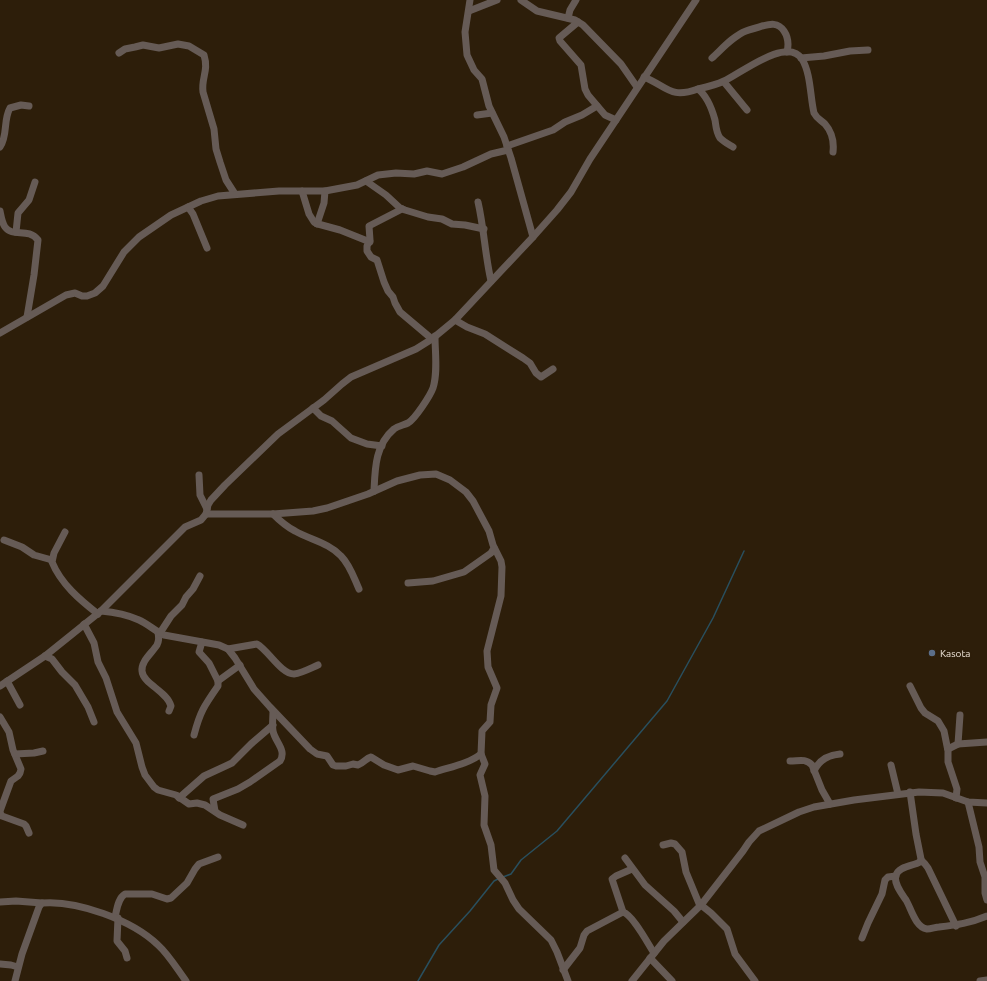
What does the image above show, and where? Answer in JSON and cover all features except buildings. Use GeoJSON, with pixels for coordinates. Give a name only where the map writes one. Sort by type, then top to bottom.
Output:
{"type":"FeatureCollection","features":[{"type":"Feature","properties":{"kind":"street"},"geometry":{"type":"LineString","coordinates":[[470,0],[465,32],[467,55],[474,70],[482,79],[492,113],[508,148],[533,237]]}},
{"type":"Feature","properties":{"kind":"street"},"geometry":{"type":"LineString","coordinates":[[469,11],[497,0]]}},
{"type":"Feature","properties":{"kind":"street"},"geometry":{"type":"LineString","coordinates":[[521,0],[537,11],[568,18],[583,25],[615,57],[637,87]]}},
{"type":"Feature","properties":{"kind":"street"},"geometry":{"type":"LineString","coordinates":[[568,18],[570,10],[576,0]]}},
{"type":"Feature","properties":{"kind":"street"},"geometry":{"type":"LineString","coordinates":[[0,686],[45,656],[100,612],[185,527],[201,520],[211,500],[278,434],[351,377],[416,349],[433,338],[455,320],[533,237],[571,192],[590,159],[696,0]]}},
{"type":"Feature","properties":{"kind":"street"},"geometry":{"type":"LineString","coordinates":[[578,22],[559,38],[559,40],[581,65],[585,89],[597,106],[605,115],[616,120]]}},
{"type":"Feature","properties":{"kind":"street"},"geometry":{"type":"LineString","coordinates":[[712,58],[746,31],[774,24],[779,25],[785,32],[788,39],[787,52]]}},
{"type":"Feature","properties":{"kind":"street"},"geometry":{"type":"LineString","coordinates":[[119,53],[125,49],[135,46],[143,45],[159,48],[178,44],[189,46],[204,55],[206,67],[202,88],[214,129],[216,149],[220,162],[226,180],[235,194]]}},
{"type":"Feature","properties":{"kind":"street"},"geometry":{"type":"LineString","coordinates":[[644,77],[676,94],[713,86],[724,82],[762,58],[787,52],[801,58],[868,50]]}},
{"type":"Feature","properties":{"kind":"street"},"geometry":{"type":"LineString","coordinates":[[801,58],[808,76],[814,113],[828,129],[833,141],[833,152]]}},
{"type":"Feature","properties":{"kind":"street"},"geometry":{"type":"LineString","coordinates":[[724,82],[747,110]]}},
{"type":"Feature","properties":{"kind":"street"},"geometry":{"type":"LineString","coordinates":[[698,89],[710,107],[717,132],[720,137],[724,142],[733,147]]}},
{"type":"Feature","properties":{"kind":"street"},"geometry":{"type":"LineString","coordinates":[[0,147],[3,142],[6,121],[10,108],[29,106]]}},
{"type":"Feature","properties":{"kind":"street"},"geometry":{"type":"LineString","coordinates":[[0,333],[70,294],[75,293],[82,296],[87,296],[95,293],[103,286],[124,252],[139,237],[171,215],[188,207],[218,196],[235,194],[280,191],[325,191],[357,185],[378,175],[396,173],[414,174],[427,171],[442,174],[554,130],[564,122],[582,115],[597,106]]}},
{"type":"Feature","properties":{"kind":"street"},"geometry":{"type":"LineString","coordinates":[[477,115],[492,113]]}},
{"type":"Feature","properties":{"kind":"street"},"geometry":{"type":"LineString","coordinates":[[366,181],[386,195],[402,209],[428,217],[442,219],[452,224],[484,229]]}},
{"type":"Feature","properties":{"kind":"street"},"geometry":{"type":"LineString","coordinates":[[16,232],[18,213],[29,200],[35,182]]}},
{"type":"Feature","properties":{"kind":"street"},"geometry":{"type":"LineString","coordinates":[[302,191],[309,214],[316,224],[340,230],[370,242]]}},
{"type":"Feature","properties":{"kind":"street"},"geometry":{"type":"LineString","coordinates":[[316,224],[324,203],[325,191]]}},
{"type":"Feature","properties":{"kind":"street"},"geometry":{"type":"LineString","coordinates":[[478,202],[484,229],[491,281]]}},
{"type":"Feature","properties":{"kind":"street"},"geometry":{"type":"LineString","coordinates":[[188,207],[193,214],[207,248]]}},
{"type":"Feature","properties":{"kind":"street"},"geometry":{"type":"LineString","coordinates":[[402,209],[369,226],[370,242],[367,246],[367,252],[377,260],[384,282],[400,312],[433,338]]}},
{"type":"Feature","properties":{"kind":"street"},"geometry":{"type":"LineString","coordinates":[[0,211],[5,227],[10,231],[30,233],[38,240],[27,317]]}},
{"type":"Feature","properties":{"kind":"street"},"geometry":{"type":"LineString","coordinates":[[455,320],[467,327],[486,334],[520,355],[530,363],[539,376],[541,377],[553,369]]}},
{"type":"Feature","properties":{"kind":"street"},"geometry":{"type":"LineString","coordinates":[[374,491],[375,463],[387,437],[394,429],[411,421],[427,400],[433,389],[433,338]]}},
{"type":"Feature","properties":{"kind":"street"},"geometry":{"type":"LineString","coordinates":[[313,408],[321,416],[329,419],[337,425],[351,438],[367,444],[382,446]]}},
{"type":"Feature","properties":{"kind":"street"},"geometry":{"type":"LineString","coordinates":[[206,511],[274,514],[313,511],[327,508],[397,481],[420,475],[436,474],[450,480],[466,492],[473,501],[489,531],[502,567],[501,596],[487,651],[488,667],[497,688],[491,705],[490,722],[482,731],[481,754],[485,764],[480,775],[485,796],[484,825],[491,845],[494,870],[505,883],[519,909],[551,940],[568,981]]}},
{"type":"Feature","properties":{"kind":"street"},"geometry":{"type":"LineString","coordinates":[[199,475],[200,495],[206,511]]}},
{"type":"Feature","properties":{"kind":"street"},"geometry":{"type":"LineString","coordinates":[[274,514],[296,532],[329,546],[341,556],[359,589]]}},
{"type":"Feature","properties":{"kind":"street"},"geometry":{"type":"LineString","coordinates":[[65,532],[52,560],[55,568],[65,584],[86,604],[100,612],[117,613],[140,620],[159,633],[219,645],[228,649],[257,644],[264,649],[283,670],[293,674],[318,665]]}},
{"type":"Feature","properties":{"kind":"street"},"geometry":{"type":"LineString","coordinates":[[4,540],[22,547],[34,555],[52,560]]}},
{"type":"Feature","properties":{"kind":"street"},"geometry":{"type":"LineString","coordinates":[[408,583],[433,581],[464,572],[491,553],[494,548]]}},
{"type":"Feature","properties":{"kind":"street"},"geometry":{"type":"LineString","coordinates":[[170,711],[171,706],[168,697],[148,681],[142,674],[142,668],[145,661],[158,644],[159,633],[171,616],[182,605],[200,576]]}},
{"type":"Feature","properties":{"kind":"street"},"geometry":{"type":"LineString","coordinates":[[84,624],[94,643],[98,662],[106,678],[117,712],[136,743],[145,775],[154,787],[179,798],[185,803],[205,805],[220,815],[243,826]]}},
{"type":"Feature","properties":{"kind":"street"},"geometry":{"type":"LineString","coordinates":[[194,736],[203,706],[218,686],[218,680],[209,663],[198,652],[202,642]]}},
{"type":"Feature","properties":{"kind":"street"},"geometry":{"type":"LineString","coordinates":[[228,649],[240,665],[254,689],[274,711],[313,752],[328,756],[336,766],[341,767],[353,764],[358,765],[371,757],[384,766],[398,770],[413,766],[435,772],[465,762],[481,754]]}},
{"type":"Feature","properties":{"kind":"street"},"geometry":{"type":"LineString","coordinates":[[45,656],[52,659],[75,685],[88,707],[94,722]]}},
{"type":"Feature","properties":{"kind":"street"},"geometry":{"type":"LineString","coordinates":[[218,680],[240,665]]}},
{"type":"Feature","properties":{"kind":"street"},"geometry":{"type":"LineString","coordinates":[[7,681],[20,706]]}},
{"type":"Feature","properties":{"kind":"street"},"geometry":{"type":"LineString","coordinates":[[910,686],[921,708],[925,713],[938,721],[941,725],[948,749],[948,762],[956,782],[956,798]]}},
{"type":"Feature","properties":{"kind":"street"},"geometry":{"type":"LineString","coordinates":[[215,811],[212,799],[238,789],[280,761],[282,754],[281,748],[273,731],[274,711]]}},
{"type":"Feature","properties":{"kind":"street"},"geometry":{"type":"LineString","coordinates":[[958,744],[960,715]]}},
{"type":"Feature","properties":{"kind":"street"},"geometry":{"type":"LineString","coordinates":[[0,717],[9,732],[15,754],[20,764],[20,773],[11,781],[0,812],[2,816],[24,824],[29,833]]}},
{"type":"Feature","properties":{"kind":"street"},"geometry":{"type":"LineString","coordinates":[[179,798],[204,776],[232,764],[251,744],[273,726]]}},
{"type":"Feature","properties":{"kind":"street"},"geometry":{"type":"LineString","coordinates":[[948,749],[958,744],[987,742]]}},
{"type":"Feature","properties":{"kind":"street"},"geometry":{"type":"LineString","coordinates":[[15,754],[43,751]]}},
{"type":"Feature","properties":{"kind":"street"},"geometry":{"type":"LineString","coordinates":[[814,771],[820,762],[827,757],[840,754]]}},
{"type":"Feature","properties":{"kind":"street"},"geometry":{"type":"LineString","coordinates":[[790,761],[806,760],[812,765],[822,790],[830,804]]}},
{"type":"Feature","properties":{"kind":"street"},"geometry":{"type":"LineString","coordinates":[[891,765],[898,794]]}},
{"type":"Feature","properties":{"kind":"street"},"geometry":{"type":"LineString","coordinates":[[910,792],[921,860],[928,868],[956,926]]}},
{"type":"Feature","properties":{"kind":"street"},"geometry":{"type":"LineString","coordinates":[[632,981],[652,956],[700,905],[759,831],[807,809],[910,792],[943,793],[968,802],[987,803]]}},
{"type":"Feature","properties":{"kind":"street"},"geometry":{"type":"LineString","coordinates":[[968,802],[979,847],[980,862],[985,877],[985,893],[987,900]]}},
{"type":"Feature","properties":{"kind":"street"},"geometry":{"type":"LineString","coordinates":[[664,845],[670,843],[675,844],[682,852],[686,872],[700,905],[711,913],[727,930],[735,954],[756,981]]}},
{"type":"Feature","properties":{"kind":"street"},"geometry":{"type":"LineString","coordinates":[[127,958],[125,951],[117,941],[117,918],[120,898],[126,894],[152,894],[167,899],[171,898],[187,883],[195,869],[200,864],[218,857]]}},
{"type":"Feature","properties":{"kind":"street"},"geometry":{"type":"LineString","coordinates":[[626,858],[632,869],[645,885],[674,911],[683,922]]}},
{"type":"Feature","properties":{"kind":"street"},"geometry":{"type":"LineString","coordinates":[[862,938],[882,894],[886,880],[896,876],[897,873],[904,868],[917,864],[921,860]]}},
{"type":"Feature","properties":{"kind":"street"},"geometry":{"type":"LineString","coordinates":[[632,869],[612,879],[623,912],[626,913],[632,920],[652,956],[672,981]]}},
{"type":"Feature","properties":{"kind":"street"},"geometry":{"type":"LineString","coordinates":[[896,876],[900,891],[915,917],[921,925],[928,929],[956,926],[973,922],[987,916]]}},
{"type":"Feature","properties":{"kind":"street"},"geometry":{"type":"LineString","coordinates":[[0,902],[16,901],[73,905],[117,918],[137,929],[157,944],[168,956],[186,981]]}},
{"type":"Feature","properties":{"kind":"street"},"geometry":{"type":"LineString","coordinates":[[15,981],[35,915],[42,903]]}},
{"type":"Feature","properties":{"kind":"street"},"geometry":{"type":"LineString","coordinates":[[563,970],[580,948],[584,935],[587,931],[623,912]]}},
{"type":"Feature","properties":{"kind":"street"},"geometry":{"type":"LineString","coordinates":[[0,964],[18,967]]}},
{"type":"Feature","properties":{"kind":"street"},"geometry":{"type":"LineString","coordinates":[[980,981],[987,980]]}},
{"type":"Feature","properties":{"kind":"waterway"},"geometry":{"type":"LineString","coordinates":[[503,877],[511,874],[521,860],[557,831],[667,701],[713,618],[744,551]]}},
{"type":"Feature","properties":{"kind":"waterway"},"geometry":{"type":"LineString","coordinates":[[418,981],[439,945],[470,911],[494,881],[498,879]]}},
{"type":"Feature","properties":{"kind":"place","name":"Kasota"},"geometry":{"type":"Point","coordinates":[932,653]}}]}
